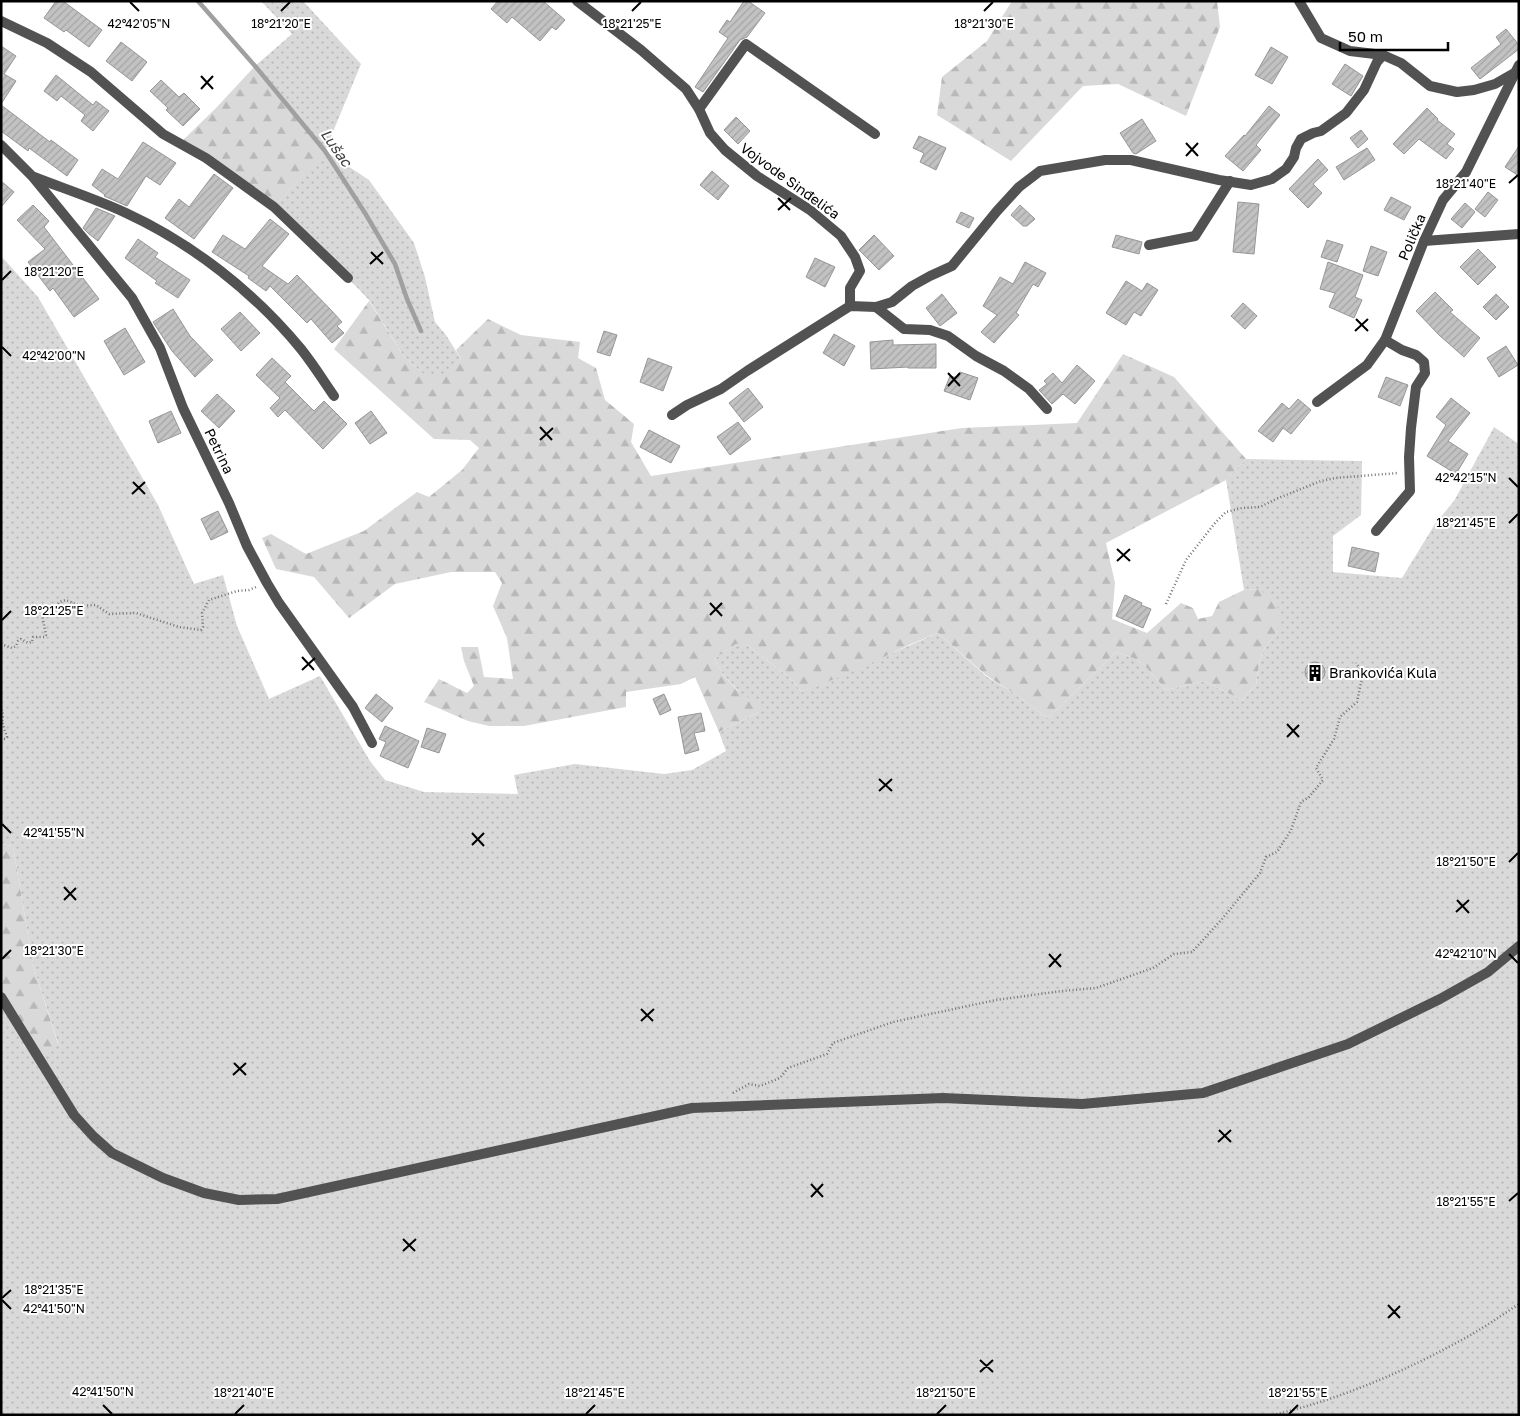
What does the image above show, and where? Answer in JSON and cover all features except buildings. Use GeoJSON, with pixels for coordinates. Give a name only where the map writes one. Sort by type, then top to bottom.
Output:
{"type":"FeatureCollection","features":[{"type":"Feature","properties":{"kind":"street","name":"Vojvode Sinđelića"},"geometry":{"type":"LineString","coordinates":[[577,1],[641,50],[686,89],[699,109],[710,133],[724,150],[757,176],[810,210],[841,236],[860,270],[850,288],[850,306]]}},
{"type":"Feature","properties":{"kind":"street"},"geometry":{"type":"LineString","coordinates":[[1299,1],[1320,38],[1350,51],[1383,55],[1401,63],[1430,86],[1457,92],[1474,90],[1495,84],[1517,68]]}},
{"type":"Feature","properties":{"kind":"street"},"geometry":{"type":"LineString","coordinates":[[1,21],[47,43],[91,72],[163,134],[206,158],[274,207],[348,278]]}},
{"type":"Feature","properties":{"kind":"street"},"geometry":{"type":"LineString","coordinates":[[699,109],[746,44],[875,134]]}},
{"type":"Feature","properties":{"kind":"street"},"geometry":{"type":"LineString","coordinates":[[672,415],[687,405],[722,389],[747,371],[850,306],[876,307],[892,302],[912,286],[952,266],[1013,193],[1040,171],[1105,160],[1131,160],[1251,185],[1272,179],[1286,169],[1294,157],[1296,148],[1301,140],[1313,133],[1322,131],[1346,113],[1364,90],[1377,62],[1383,55]]}},
{"type":"Feature","properties":{"kind":"street","name":"Polička"},"geometry":{"type":"LineString","coordinates":[[1317,402],[1366,365],[1384,340],[1424,241],[1443,200],[1466,172],[1517,68]]}},
{"type":"Feature","properties":{"kind":"street","name":"Petrina"},"geometry":{"type":"LineString","coordinates":[[1,145],[33,177],[132,298],[160,348],[183,408],[229,503],[247,546],[279,603],[353,707],[372,743]]}},
{"type":"Feature","properties":{"kind":"street","name":"Petrina"},"geometry":{"type":"LineString","coordinates":[[33,177],[126,213],[176,239],[222,271],[264,308],[283,329],[301,350],[334,396]]}},
{"type":"Feature","properties":{"kind":"street"},"geometry":{"type":"LineString","coordinates":[[1149,244],[1195,236],[1230,181]]}},
{"type":"Feature","properties":{"kind":"street"},"geometry":{"type":"LineString","coordinates":[[1424,241],[1519,234]]}},
{"type":"Feature","properties":{"kind":"street"},"geometry":{"type":"LineString","coordinates":[[876,307],[904,329],[930,330],[948,336],[1029,389],[1047,409]]}},
{"type":"Feature","properties":{"kind":"street"},"geometry":{"type":"LineString","coordinates":[[1376,531],[1410,491],[1411,428],[1416,387],[1425,373],[1424,362],[1416,355],[1384,340]]}},
{"type":"Feature","properties":{"kind":"street"},"geometry":{"type":"LineString","coordinates":[[1,997],[74,1115],[112,1153],[164,1178],[204,1193],[239,1200],[277,1199],[692,1108],[943,1098],[1082,1104],[1202,1093],[1348,1044],[1440,999],[1488,972],[1519,946]]}},
{"type":"Feature","properties":{"kind":"path"},"geometry":{"type":"LineString","coordinates":[[1166,604],[1186,560],[1215,522],[1226,512],[1242,508],[1260,507],[1320,481],[1336,478],[1394,475],[1402,472],[1409,465]]}},
{"type":"Feature","properties":{"kind":"path"},"geometry":{"type":"LineString","coordinates":[[1,644],[12,648],[21,639],[28,643],[32,642],[33,637],[45,637],[42,615],[48,615],[53,612],[59,602],[66,600],[80,606],[96,605],[109,614],[136,613],[179,627],[201,630],[203,628],[202,612],[209,600],[237,590],[249,590],[267,583]]}},
{"type":"Feature","properties":{"kind":"path"},"geometry":{"type":"LineString","coordinates":[[730,1096],[749,1084],[760,1086],[780,1078],[788,1068],[827,1054],[834,1043],[893,1022],[996,1000],[1096,988],[1153,968],[1174,954],[1192,952],[1260,873],[1266,857],[1277,852],[1291,830],[1301,802],[1309,797],[1323,780],[1316,768],[1334,739],[1340,717],[1357,702],[1363,673],[1356,663]]}},
{"type":"Feature","properties":{"kind":"path"},"geometry":{"type":"LineString","coordinates":[[1,706],[2,722],[7,737],[6,739],[1,739]]}},
{"type":"Feature","properties":{"kind":"path"},"geometry":{"type":"LineString","coordinates":[[1273,1415],[1304,1407],[1381,1380],[1468,1337],[1519,1304]]}},
{"type":"Feature","properties":{"kind":"green space"},"geometry":{"type":"Polygon","coordinates":[[[261,1],[303,1],[361,64],[325,151],[369,180],[414,243],[425,277],[435,322],[446,335],[461,359],[445,375],[423,374],[403,355],[369,300],[274,207],[324,151],[255,66],[292,34],[261,1]]]}},
{"type":"Feature","properties":{"kind":"green space"},"geometry":{"type":"Polygon","coordinates":[[[1012,1],[1217,1],[1220,27],[1186,116],[1118,84],[1083,86],[1011,161],[937,115],[942,77],[987,41],[1012,1]]]}},
{"type":"Feature","properties":{"kind":"green space"},"geometry":{"type":"Polygon","coordinates":[[[255,66],[325,151],[274,207],[180,143],[255,66]]]}},
{"type":"Feature","properties":{"kind":"green space"},"geometry":{"type":"Polygon","coordinates":[[[1,256],[38,297],[158,505],[194,584],[223,575],[237,626],[269,699],[320,676],[370,761],[385,780],[424,792],[518,794],[514,775],[575,764],[664,774],[692,770],[726,751],[719,732],[759,712],[724,676],[714,659],[736,644],[746,644],[789,677],[802,692],[938,633],[987,677],[1048,718],[1116,652],[1138,660],[1166,690],[1204,681],[1242,700],[1256,685],[1259,662],[1265,647],[1278,631],[1258,589],[1244,590],[1226,480],[1246,459],[1362,461],[1361,515],[1333,536],[1333,572],[1402,578],[1435,524],[1454,501],[1494,427],[1519,444],[1519,943],[1487,971],[1347,1042],[1202,1091],[1082,1102],[1019,1098],[692,1106],[277,1197],[239,1198],[205,1191],[113,1151],[76,1114],[42,1057],[58,1043],[33,965],[13,846],[1,844],[1,256]]]}},
{"type":"Feature","properties":{"kind":"green space"},"geometry":{"type":"Polygon","coordinates":[[[369,301],[403,355],[423,374],[445,374],[461,359],[456,350],[488,319],[521,335],[580,342],[578,358],[596,368],[605,400],[634,424],[631,442],[651,476],[962,428],[1077,423],[1123,354],[1174,377],[1246,459],[1226,480],[1106,543],[1115,583],[1112,619],[1147,633],[1181,603],[1193,608],[1198,619],[1212,616],[1219,602],[1244,590],[1258,589],[1276,601],[1280,618],[1278,631],[1265,647],[1259,662],[1256,685],[1242,700],[1204,681],[1166,690],[1138,660],[1116,652],[1048,718],[987,676],[938,633],[802,692],[789,677],[746,644],[736,644],[714,659],[724,676],[737,690],[760,706],[759,712],[719,732],[695,677],[681,684],[626,692],[626,707],[524,726],[489,726],[468,721],[424,702],[439,679],[467,693],[474,686],[464,661],[461,647],[478,647],[484,677],[513,679],[507,638],[493,606],[502,583],[495,572],[451,572],[395,584],[349,618],[314,577],[276,569],[262,538],[271,534],[306,554],[364,531],[417,492],[429,497],[462,470],[479,448],[470,440],[434,439],[334,349],[369,301]]]}},
{"type":"Feature","properties":{"kind":"green space"},"geometry":{"type":"Polygon","coordinates":[[[1,844],[13,846],[33,965],[58,1044],[42,1057],[1,994],[1,844]]]}},
{"type":"Feature","properties":{"kind":"green space"},"geometry":{"type":"Polygon","coordinates":[[[1519,948],[1519,1415],[1,1415],[1,1000],[92,1138],[204,1195],[278,1201],[692,1110],[943,1100],[1018,1102],[1203,1095],[1260,1077],[1441,1001],[1519,948]]]}},
{"type":"Feature","properties":{"kind":"waterway","name":"Lušac"},"geometry":{"type":"LineString","coordinates":[[198,1],[255,66],[325,151],[395,264],[421,331]]}},
{"type":"Feature","properties":{"kind":"place","name":"Brankovića Kula"},"geometry":{"type":"Point","coordinates":[1315,673]}}]}
